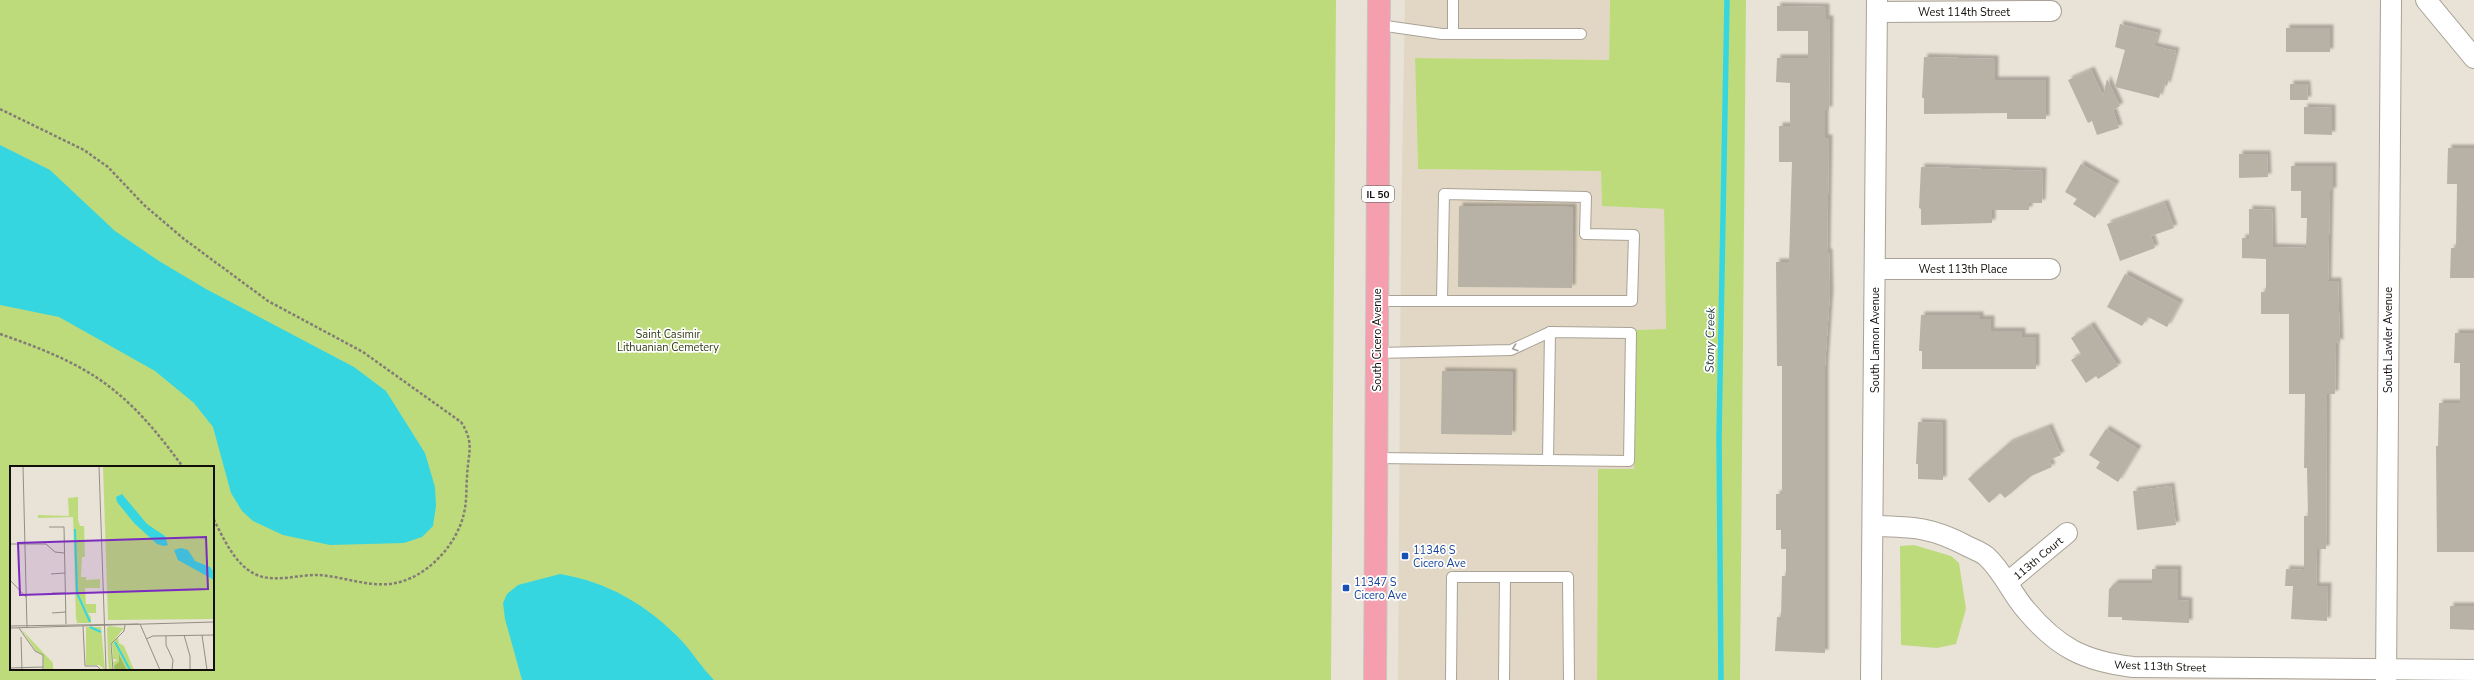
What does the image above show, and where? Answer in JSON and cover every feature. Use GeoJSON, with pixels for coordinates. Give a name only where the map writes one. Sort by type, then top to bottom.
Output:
{"type":"FeatureCollection","features":[{"type":"Feature","properties":{"kind":"main road","name":"South Cicero Avenue"},"geometry":{"type":"LineString","coordinates":[[1375,680],[1379,0]]}},
{"type":"Feature","properties":{"kind":"street","name":"South Lawler Avenue"},"geometry":{"type":"LineString","coordinates":[[2386,675],[2391,0]]}},
{"type":"Feature","properties":{"kind":"street"},"geometry":{"type":"LineString","coordinates":[[2426,0],[2474,58]]}},
{"type":"Feature","properties":{"kind":"street","name":"West 114th Street"},"geometry":{"type":"LineString","coordinates":[[1877,6],[2051,11]]}},
{"type":"Feature","properties":{"kind":"street","name":"South Lamon Avenue"},"geometry":{"type":"LineString","coordinates":[[1871,680],[1877,6]]}},
{"type":"Feature","properties":{"kind":"street","name":"West 113th Place"},"geometry":{"type":"LineString","coordinates":[[1875,269],[2050,269]]}},
{"type":"Feature","properties":{"kind":"street","name":"West 113th Street"},"geometry":{"type":"LineString","coordinates":[[1873,526],[1918,527],[1948,536],[1985,555],[2008,582],[2025,609],[2059,642],[2080,655],[2103,663],[2133,667],[2386,675],[2474,670]]}},
{"type":"Feature","properties":{"kind":"street","name":"113th Court"},"geometry":{"type":"LineString","coordinates":[[2008,582],[2067,533]]}},
{"type":"Feature","properties":{"kind":"lane"},"geometry":{"type":"LineString","coordinates":[[1453,0],[1453,34]]}},
{"type":"Feature","properties":{"kind":"lane"},"geometry":{"type":"LineString","coordinates":[[1379,25],[1453,34],[1581,34]]}},
{"type":"Feature","properties":{"kind":"lane"},"geometry":{"type":"LineString","coordinates":[[1377,301],[1442,301],[1632,301],[1634,235],[1585,234],[1586,197],[1444,194],[1442,301]]}},
{"type":"Feature","properties":{"kind":"lane"},"geometry":{"type":"LineString","coordinates":[[1548,460],[1550,332]]}},
{"type":"Feature","properties":{"kind":"lane"},"geometry":{"type":"LineString","coordinates":[[1376,458],[1629,461],[1631,333],[1550,332],[1511,350],[1377,353]]}},
{"type":"Feature","properties":{"kind":"lane"},"geometry":{"type":"LineString","coordinates":[[1451,680],[1452,577],[1568,577],[1569,680]]}},
{"type":"Feature","properties":{"kind":"lane"},"geometry":{"type":"LineString","coordinates":[[1504,680],[1505,577]]}},
{"type":"Feature","properties":{"kind":"path"},"geometry":{"type":"LineString","coordinates":[[0,109],[84,150],[108,167],[144,205],[196,248],[268,301],[363,352],[461,422],[469,434],[471,446],[467,477],[467,495],[464,514],[458,532],[444,554],[423,570],[408,578],[390,584],[320,576],[274,578],[257,575],[244,566],[233,553],[214,520]]}},
{"type":"Feature","properties":{"kind":"path"},"geometry":{"type":"LineString","coordinates":[[0,334],[37,347],[72,364],[116,391],[143,417],[182,466]]}},
{"type":"Feature","properties":{"kind":"shaded area"},"geometry":{"type":"Polygon","coordinates":[[[1405,0],[1610,0],[1609,60],[1415,58],[1418,169],[1601,171],[1602,206],[1664,209],[1666,329],[1636,330],[1634,470],[1598,470],[1597,680],[1398,680],[1401,230],[1405,0]]]}},
{"type":"Feature","properties":{"kind":"green space","name":"Saint Casimir Lithuanian Cemetery"},"geometry":{"type":"Polygon","coordinates":[[[0,0],[1336,0],[1331,680],[0,680],[0,0]]]}},
{"type":"Feature","properties":{"kind":"green space"},"geometry":{"type":"Polygon","coordinates":[[[1610,0],[1746,0],[1740,680],[1597,680],[1598,469],[1634,469],[1636,330],[1666,329],[1664,209],[1602,206],[1601,171],[1418,169],[1415,58],[1609,60],[1610,0]]]}},
{"type":"Feature","properties":{"kind":"green space"},"geometry":{"type":"Polygon","coordinates":[[[1914,545],[1951,556],[1959,563],[1966,609],[1956,644],[1937,648],[1901,645],[1900,546],[1914,545]]]}},
{"type":"Feature","properties":{"kind":"water"},"geometry":{"type":"Polygon","coordinates":[[[0,145],[50,170],[115,231],[159,261],[206,289],[354,367],[386,391],[425,453],[435,487],[436,506],[433,526],[422,537],[404,543],[330,545],[283,535],[253,521],[242,511],[231,493],[213,427],[194,403],[155,371],[59,317],[0,305],[0,145]]]}},
{"type":"Feature","properties":{"kind":"water"},"geometry":{"type":"Polygon","coordinates":[[[560,574],[578,578],[610,589],[640,606],[668,627],[681,640],[705,671],[714,680],[522,680],[505,619],[503,603],[507,594],[518,585],[560,574]]]}},
{"type":"Feature","properties":{"kind":"building"},"geometry":{"type":"Polygon","coordinates":[[[1777,6],[1826,7],[1826,19],[1830,19],[1829,110],[1825,110],[1825,138],[1829,138],[1827,252],[1829,252],[1830,293],[1825,366],[1825,653],[1775,651],[1777,617],[1781,617],[1782,576],[1786,576],[1786,549],[1781,549],[1781,530],[1776,530],[1776,494],[1782,494],[1782,366],[1777,366],[1776,262],[1789,262],[1792,162],[1779,162],[1779,126],[1790,126],[1790,83],[1776,82],[1777,58],[1808,58],[1808,31],[1777,31],[1777,6]]]}},
{"type":"Feature","properties":{"kind":"building"},"geometry":{"type":"Polygon","coordinates":[[[2120,24],[2158,33],[2154,46],[2176,51],[2167,86],[2163,84],[2159,98],[2115,87],[2125,50],[2115,47],[2120,24]]]}},
{"type":"Feature","properties":{"kind":"building"},"geometry":{"type":"Polygon","coordinates":[[[2286,28],[2330,28],[2330,52],[2286,52],[2286,28]]]}},
{"type":"Feature","properties":{"kind":"building"},"geometry":{"type":"Polygon","coordinates":[[[1924,57],[1995,59],[1995,80],[2046,80],[2046,119],[2007,119],[2007,113],[1924,114],[1924,98],[1922,98],[1924,57]]]}},
{"type":"Feature","properties":{"kind":"building"},"geometry":{"type":"Polygon","coordinates":[[[2091,70],[2103,96],[2107,79],[2120,106],[2113,110],[2119,128],[2097,135],[2092,121],[2088,123],[2068,80],[2091,70]]]}},
{"type":"Feature","properties":{"kind":"building"},"geometry":{"type":"Polygon","coordinates":[[[2290,84],[2307,84],[2308,100],[2290,100],[2290,84]]]}},
{"type":"Feature","properties":{"kind":"building"},"geometry":{"type":"Polygon","coordinates":[[[2304,107],[2332,108],[2332,135],[2304,134],[2304,107]]]}},
{"type":"Feature","properties":{"kind":"building"},"geometry":{"type":"Polygon","coordinates":[[[2448,148],[2474,148],[2474,278],[2450,278],[2451,248],[2456,248],[2457,184],[2447,184],[2448,148]]]}},
{"type":"Feature","properties":{"kind":"building"},"geometry":{"type":"Polygon","coordinates":[[[2239,154],[2267,154],[2268,177],[2239,178],[2239,154]]]}},
{"type":"Feature","properties":{"kind":"building"},"geometry":{"type":"Polygon","coordinates":[[[2081,164],[2116,184],[2095,218],[2073,204],[2077,199],[2065,192],[2081,164]]]}},
{"type":"Feature","properties":{"kind":"building"},"geometry":{"type":"Polygon","coordinates":[[[2291,166],[2333,166],[2333,191],[2330,191],[2328,281],[2338,281],[2340,343],[2336,342],[2335,394],[2327,394],[2326,549],[2317,549],[2316,586],[2328,586],[2327,621],[2291,619],[2293,586],[2285,586],[2286,569],[2304,570],[2304,516],[2308,516],[2307,468],[2304,468],[2305,394],[2289,394],[2289,314],[2261,314],[2261,292],[2266,292],[2266,259],[2242,258],[2242,238],[2249,238],[2249,209],[2272,210],[2273,247],[2306,248],[2307,218],[2301,218],[2301,191],[2291,191],[2291,166]]]}},
{"type":"Feature","properties":{"kind":"building"},"geometry":{"type":"Polygon","coordinates":[[[1921,167],[2043,171],[2042,203],[2029,203],[2029,210],[1992,210],[1992,223],[1921,225],[1921,209],[1919,208],[1921,167]]]}},
{"type":"Feature","properties":{"kind":"building"},"geometry":{"type":"Polygon","coordinates":[[[2165,203],[2174,228],[2151,236],[2155,248],[2120,261],[2107,224],[2165,203]]]}},
{"type":"Feature","properties":{"kind":"building"},"geometry":{"type":"Polygon","coordinates":[[[1459,206],[1573,207],[1572,288],[1458,287],[1459,206]]]}},
{"type":"Feature","properties":{"kind":"building"},"geometry":{"type":"Polygon","coordinates":[[[2125,274],[2180,303],[2167,327],[2148,317],[2142,326],[2107,307],[2125,274]]]}},
{"type":"Feature","properties":{"kind":"building"},"geometry":{"type":"Polygon","coordinates":[[[1921,315],[1980,315],[1980,319],[1991,319],[1991,331],[2022,331],[2022,337],[2036,337],[2036,369],[1922,369],[1922,351],[1919,351],[1921,315]]]}},
{"type":"Feature","properties":{"kind":"building"},"geometry":{"type":"Polygon","coordinates":[[[2091,325],[2118,366],[2098,379],[2096,376],[2086,383],[2071,360],[2081,354],[2071,338],[2091,325]]]}},
{"type":"Feature","properties":{"kind":"building"},"geometry":{"type":"Polygon","coordinates":[[[2455,333],[2474,333],[2474,552],[2437,552],[2436,446],[2438,446],[2439,403],[2460,403],[2460,363],[2454,363],[2455,333]]]}},
{"type":"Feature","properties":{"kind":"building"},"geometry":{"type":"Polygon","coordinates":[[[1442,371],[1513,372],[1512,435],[1441,434],[1442,371]]]}},
{"type":"Feature","properties":{"kind":"building"},"geometry":{"type":"Polygon","coordinates":[[[1918,422],[1943,423],[1943,480],[1918,479],[1918,464],[1916,464],[1918,422]]]}},
{"type":"Feature","properties":{"kind":"building"},"geometry":{"type":"Polygon","coordinates":[[[2049,427],[2061,455],[2049,460],[2052,467],[2031,476],[2005,498],[2000,493],[1989,503],[1968,479],[2009,443],[2049,427]]]}},
{"type":"Feature","properties":{"kind":"building"},"geometry":{"type":"Polygon","coordinates":[[[2106,429],[2138,449],[2118,482],[2096,468],[2100,462],[2089,455],[2106,429]]]}},
{"type":"Feature","properties":{"kind":"building"},"geometry":{"type":"Polygon","coordinates":[[[2171,486],[2176,525],[2137,530],[2133,491],[2171,486]]]}},
{"type":"Feature","properties":{"kind":"building"},"geometry":{"type":"Polygon","coordinates":[[[2152,569],[2178,569],[2178,600],[2189,601],[2189,623],[2122,620],[2122,617],[2108,617],[2109,589],[2115,583],[2152,583],[2152,569]]]}},
{"type":"Feature","properties":{"kind":"building"},"geometry":{"type":"Polygon","coordinates":[[[2450,606],[2474,606],[2474,630],[2450,629],[2450,606]]]}},
{"type":"Feature","properties":{"kind":"waterway","name":"Stony Creek"},"geometry":{"type":"LineString","coordinates":[[1721,680],[1719,436],[1727,0]]}},
{"type":"Feature","properties":{"kind":"place","name":"11346 S Cicero Ave"},"geometry":{"type":"Point","coordinates":[1405,556]}},
{"type":"Feature","properties":{"kind":"place","name":"11347 S Cicero Ave"},"geometry":{"type":"Point","coordinates":[1346,588]}}]}
